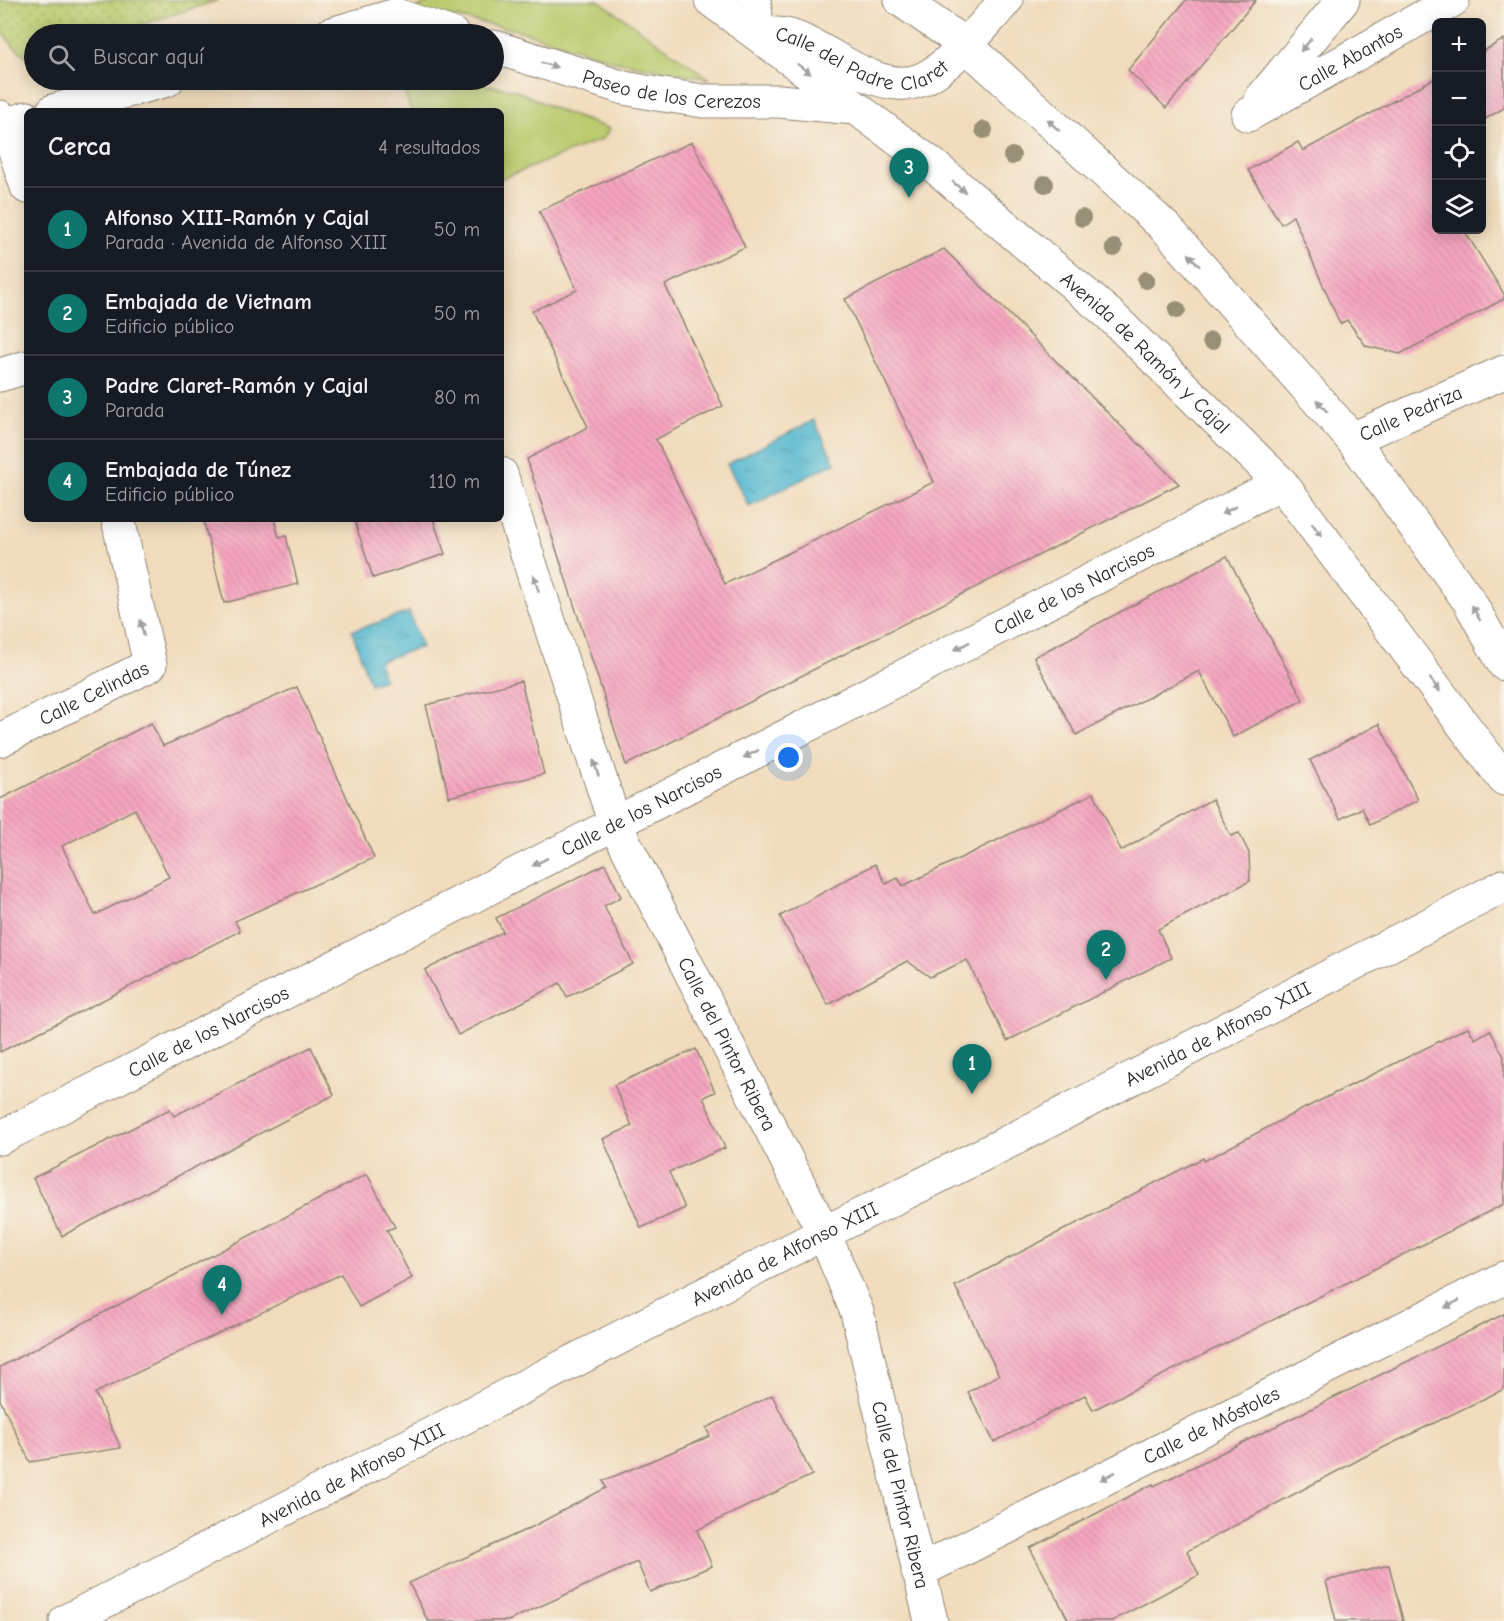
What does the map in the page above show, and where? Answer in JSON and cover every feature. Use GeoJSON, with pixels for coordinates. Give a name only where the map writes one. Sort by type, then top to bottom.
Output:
{"type":"FeatureCollection","features":[{"type":"Feature","properties":{"kind":"street","name":"Avenida de Ramón y Cajal"},"geometry":{"type":"LineString","coordinates":[[711,0],[934,166],[1110,315],[1281,483],[1504,779]]}},
{"type":"Feature","properties":{"kind":"street","name":"Calle del Padre Claret"},"geometry":{"type":"LineString","coordinates":[[754,0],[758,33],[789,36],[867,74],[894,83],[916,82],[966,45],[1006,0]]}},
{"type":"Feature","properties":{"kind":"street"},"geometry":{"type":"LineString","coordinates":[[901,0],[966,45],[1167,229],[1352,439],[1469,601],[1504,664]]}},
{"type":"Feature","properties":{"kind":"street","name":"Calle Abantos"},"geometry":{"type":"LineString","coordinates":[[1343,0],[1248,115],[1453,0]]}},
{"type":"Feature","properties":{"kind":"street"},"geometry":{"type":"LineString","coordinates":[[359,24],[405,8],[434,24]]}},
{"type":"Feature","properties":{"kind":"street","name":"Paseo de los Cerezos"},"geometry":{"type":"LineString","coordinates":[[504,50],[624,88],[657,94],[703,101],[779,101],[855,108]]}},
{"type":"Feature","properties":{"kind":"street"},"geometry":{"type":"LineString","coordinates":[[64,108],[130,90]]}},
{"type":"Feature","properties":{"kind":"street"},"geometry":{"type":"LineString","coordinates":[[8,121],[24,177]]}},
{"type":"Feature","properties":{"kind":"street"},"geometry":{"type":"LineString","coordinates":[[0,375],[24,369]]}},
{"type":"Feature","properties":{"kind":"street","name":"Calle Pedriza"},"geometry":{"type":"LineString","coordinates":[[1352,439],[1504,372]]}},
{"type":"Feature","properties":{"kind":"street","name":"Calle del Pintor Ribera"},"geometry":{"type":"LineString","coordinates":[[504,483],[615,824],[824,1233],[857,1312],[931,1621]]}},
{"type":"Feature","properties":{"kind":"street","name":"Calle de los Narcisos"},"geometry":{"type":"LineString","coordinates":[[0,1138],[1281,483]]}},
{"type":"Feature","properties":{"kind":"street","name":"Calle Celindas"},"geometry":{"type":"LineString","coordinates":[[0,740],[150,665],[119,522]]}},
{"type":"Feature","properties":{"kind":"street","name":"Avenida de Alfonso XIII"},"geometry":{"type":"LineString","coordinates":[[66,1621],[824,1233],[1013,1140],[1504,886]]}},
{"type":"Feature","properties":{"kind":"street","name":"Calle de Móstoles"},"geometry":{"type":"LineString","coordinates":[[918,1572],[1504,1278]]}},
{"type":"Feature","properties":{"kind":"green space"},"geometry":{"type":"Polygon","coordinates":[[[0,0],[219,0],[143,24],[24,24],[24,55],[0,30],[0,0]]]}},
{"type":"Feature","properties":{"kind":"green space"},"geometry":{"type":"Polygon","coordinates":[[[435,0],[598,0],[710,79],[615,61],[504,28],[504,24],[487,24],[459,18],[415,16],[415,9],[435,0]]]}},
{"type":"Feature","properties":{"kind":"green space"},"geometry":{"type":"Polygon","coordinates":[[[504,88],[515,90],[562,112],[610,129],[603,139],[504,178],[504,108],[410,108],[404,90],[504,90],[504,88]]]}},
{"type":"Feature","properties":{"kind":"water"},"geometry":{"type":"Polygon","coordinates":[[[814,420],[835,463],[749,506],[727,464],[814,420]]]}},
{"type":"Feature","properties":{"kind":"water"},"geometry":{"type":"Polygon","coordinates":[[[409,612],[422,647],[379,661],[384,679],[370,684],[352,631],[409,612]]]}},
{"type":"Feature","properties":{"kind":"building"},"geometry":{"type":"Polygon","coordinates":[[[1186,0],[1256,0],[1166,108],[1128,70],[1186,0]]]}},
{"type":"Feature","properties":{"kind":"building"},"geometry":{"type":"Polygon","coordinates":[[[1504,39],[1504,108],[1486,119],[1486,72],[1486,50],[1504,39]]]}},
{"type":"Feature","properties":{"kind":"building"},"geometry":{"type":"Polygon","coordinates":[[[1432,80],[1432,234],[1466,234],[1504,294],[1504,299],[1400,354],[1366,346],[1347,320],[1340,324],[1293,216],[1281,224],[1248,170],[1298,142],[1303,151],[1432,80]]]}},
{"type":"Feature","properties":{"kind":"building"},"geometry":{"type":"Polygon","coordinates":[[[692,142],[745,247],[665,285],[723,406],[656,439],[725,584],[934,482],[845,299],[944,249],[1179,484],[626,765],[527,459],[588,427],[532,311],[577,290],[539,211],[692,142]]]}},
{"type":"Feature","properties":{"kind":"building"},"geometry":{"type":"Polygon","coordinates":[[[204,522],[275,522],[279,537],[286,536],[298,584],[224,603],[204,522]]]}},
{"type":"Feature","properties":{"kind":"building"},"geometry":{"type":"Polygon","coordinates":[[[355,522],[434,522],[445,554],[373,578],[355,522]]]}},
{"type":"Feature","properties":{"kind":"building"},"geometry":{"type":"Polygon","coordinates":[[[1227,556],[1303,700],[1233,737],[1199,671],[1076,735],[1034,657],[1227,556]]]}},
{"type":"Feature","properties":{"kind":"building"},"geometry":{"type":"Polygon","coordinates":[[[521,681],[544,774],[449,797],[426,705],[521,681]]]}},
{"type":"Feature","properties":{"kind":"building"},"geometry":{"type":"Polygon","coordinates":[[[297,687],[374,858],[235,921],[240,931],[0,1052],[0,799],[151,723],[163,746],[297,687]],[[135,809],[62,846],[95,915],[169,877],[135,809]]]}},
{"type":"Feature","properties":{"kind":"building"},"geometry":{"type":"Polygon","coordinates":[[[1379,724],[1418,800],[1370,825],[1362,808],[1340,819],[1310,760],[1379,724]]]}},
{"type":"Feature","properties":{"kind":"building"},"geometry":{"type":"Polygon","coordinates":[[[1094,793],[1121,851],[1212,799],[1231,836],[1239,833],[1249,853],[1250,881],[1158,929],[1171,958],[1007,1041],[967,960],[930,977],[907,961],[828,1005],[780,916],[875,864],[886,884],[898,878],[903,886],[1094,793]]]}},
{"type":"Feature","properties":{"kind":"building"},"geometry":{"type":"Polygon","coordinates":[[[605,864],[621,897],[604,906],[633,964],[567,997],[560,983],[458,1035],[425,970],[503,932],[496,918],[605,864]]]}},
{"type":"Feature","properties":{"kind":"building"},"geometry":{"type":"Polygon","coordinates":[[[1468,1027],[1475,1039],[1490,1030],[1504,1057],[1504,1204],[1093,1410],[1085,1395],[994,1442],[968,1392],[999,1375],[955,1286],[1203,1158],[1204,1161],[1468,1027]]]}},
{"type":"Feature","properties":{"kind":"building"},"geometry":{"type":"Polygon","coordinates":[[[311,1047],[334,1095],[62,1236],[33,1178],[170,1109],[174,1116],[311,1047]]]}},
{"type":"Feature","properties":{"kind":"building"},"geometry":{"type":"Polygon","coordinates":[[[696,1049],[715,1092],[703,1097],[725,1148],[669,1172],[685,1208],[641,1228],[603,1139],[632,1126],[614,1085],[696,1049]]]}},
{"type":"Feature","properties":{"kind":"building"},"geometry":{"type":"Polygon","coordinates":[[[367,1174],[395,1227],[387,1230],[412,1278],[359,1307],[341,1274],[95,1393],[121,1448],[30,1462],[0,1400],[0,1367],[367,1174]]]}},
{"type":"Feature","properties":{"kind":"building"},"geometry":{"type":"Polygon","coordinates":[[[1504,1314],[1504,1389],[1364,1457],[1187,1551],[1199,1575],[1112,1621],[1069,1621],[1030,1548],[1153,1484],[1154,1486],[1504,1314]]]}},
{"type":"Feature","properties":{"kind":"building"},"geometry":{"type":"Polygon","coordinates":[[[772,1395],[812,1475],[697,1530],[712,1566],[650,1592],[637,1562],[508,1621],[428,1621],[409,1583],[532,1527],[606,1488],[603,1481],[710,1436],[706,1428],[772,1395]]]}},
{"type":"Feature","properties":{"kind":"building"},"geometry":{"type":"Polygon","coordinates":[[[1389,1565],[1403,1621],[1336,1621],[1326,1581],[1389,1565]]]}},
{"type":"Feature","properties":{"kind":"place","name":"Padre Claret-Ramón y Cajal"},"geometry":{"type":"Point","coordinates":[909,198]}},
{"type":"Feature","properties":{"kind":"place","name":"Embajada de Vietnam"},"geometry":{"type":"Point","coordinates":[1106,980]}},
{"type":"Feature","properties":{"kind":"place","name":"Alfonso XIII-Ramón y Cajal"},"geometry":{"type":"Point","coordinates":[972,1094]}},
{"type":"Feature","properties":{"kind":"place","name":"Embajada de Túnez"},"geometry":{"type":"Point","coordinates":[222,1315]}}]}
